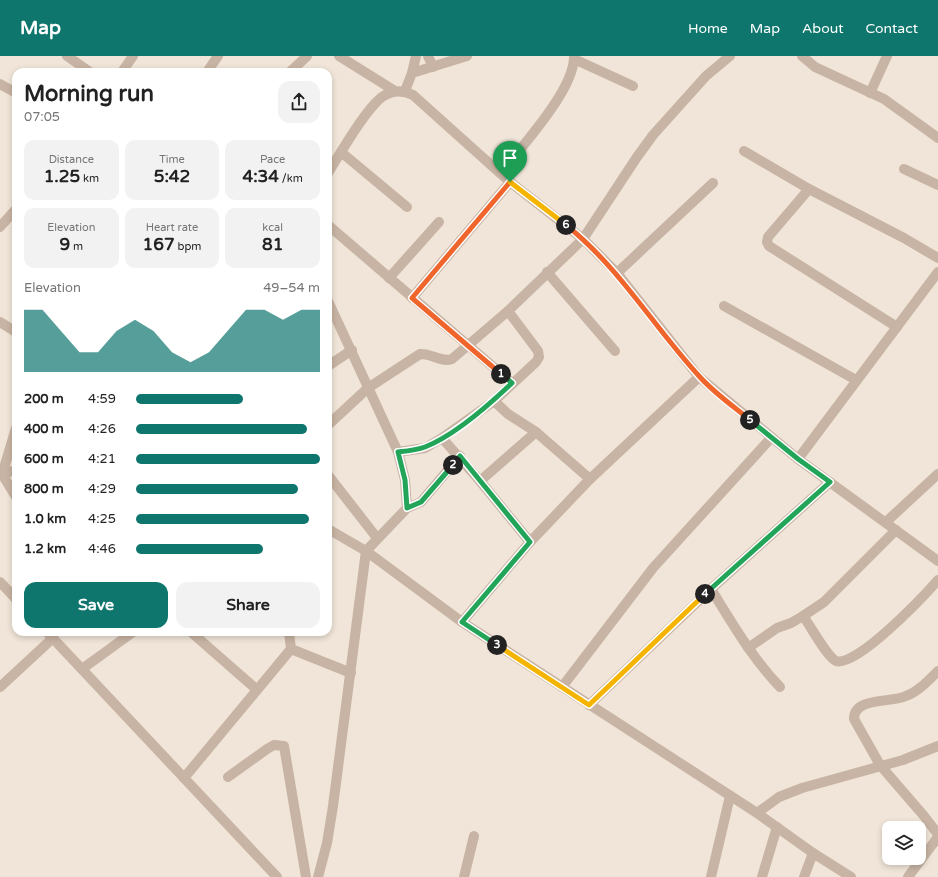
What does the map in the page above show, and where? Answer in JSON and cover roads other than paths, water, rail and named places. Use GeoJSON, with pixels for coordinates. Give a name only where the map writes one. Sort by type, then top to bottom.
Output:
{"type":"FeatureCollection","features":[{"type":"Feature","properties":{"kind":"street"},"geometry":{"type":"LineString","coordinates":[[67,56],[84,68]]}},
{"type":"Feature","properties":{"kind":"street"},"geometry":{"type":"LineString","coordinates":[[125,68],[133,56]]}},
{"type":"Feature","properties":{"kind":"street"},"geometry":{"type":"LineString","coordinates":[[209,68],[218,56]]}},
{"type":"Feature","properties":{"kind":"street"},"geometry":{"type":"LineString","coordinates":[[294,68],[306,56]]}},
{"type":"Feature","properties":{"kind":"street"},"geometry":{"type":"LineString","coordinates":[[339,56],[400,91],[413,95],[510,182],[583,239],[617,273],[700,377],[771,438],[798,459],[938,561]]}},
{"type":"Feature","properties":{"kind":"street"},"geometry":{"type":"LineString","coordinates":[[332,167],[364,118],[382,97],[400,91],[412,73],[416,56]]}},
{"type":"Feature","properties":{"kind":"street"},"geometry":{"type":"LineString","coordinates":[[428,56],[433,66]]}},
{"type":"Feature","properties":{"kind":"street"},"geometry":{"type":"LineString","coordinates":[[412,73],[467,56]]}},
{"type":"Feature","properties":{"kind":"street"},"geometry":{"type":"LineString","coordinates":[[332,421],[368,388],[420,354],[428,354],[447,361],[452,359],[508,311],[583,239],[636,157],[653,135],[706,76],[730,56]]}},
{"type":"Feature","properties":{"kind":"street"},"geometry":{"type":"LineString","coordinates":[[802,56],[815,67],[884,99],[911,117],[938,138]]}},
{"type":"Feature","properties":{"kind":"street"},"geometry":{"type":"LineString","coordinates":[[870,93],[887,56]]}},
{"type":"Feature","properties":{"kind":"street"},"geometry":{"type":"LineString","coordinates":[[501,173],[563,93],[571,77],[574,58],[633,86]]}},
{"type":"Feature","properties":{"kind":"street"},"geometry":{"type":"LineString","coordinates":[[0,84],[12,91]]}},
{"type":"Feature","properties":{"kind":"street"},"geometry":{"type":"LineString","coordinates":[[744,151],[809,189],[904,238],[938,258]]}},
{"type":"Feature","properties":{"kind":"street"},"geometry":{"type":"LineString","coordinates":[[341,152],[407,207]]}},
{"type":"Feature","properties":{"kind":"street"},"geometry":{"type":"LineString","coordinates":[[904,170],[938,185]]}},
{"type":"Feature","properties":{"kind":"street"},"geometry":{"type":"LineString","coordinates":[[412,298],[510,182]]}},
{"type":"Feature","properties":{"kind":"street"},"geometry":{"type":"LineString","coordinates":[[617,273],[713,183]]}},
{"type":"Feature","properties":{"kind":"street"},"geometry":{"type":"LineString","coordinates":[[809,189],[768,237],[767,242],[769,246],[897,327]]}},
{"type":"Feature","properties":{"kind":"street"},"geometry":{"type":"LineString","coordinates":[[0,227],[12,213]]}},
{"type":"Feature","properties":{"kind":"street"},"geometry":{"type":"LineString","coordinates":[[388,278],[440,222]]}},
{"type":"Feature","properties":{"kind":"street"},"geometry":{"type":"LineString","coordinates":[[332,229],[512,383]]}},
{"type":"Feature","properties":{"kind":"street"},"geometry":{"type":"LineString","coordinates":[[547,272],[616,351]]}},
{"type":"Feature","properties":{"kind":"street"},"geometry":{"type":"LineString","coordinates":[[798,459],[938,272]]}},
{"type":"Feature","properties":{"kind":"street"},"geometry":{"type":"LineString","coordinates":[[724,306],[856,380]]}},
{"type":"Feature","properties":{"kind":"street"},"geometry":{"type":"LineString","coordinates":[[332,309],[398,452],[405,480],[407,508]]}},
{"type":"Feature","properties":{"kind":"street"},"geometry":{"type":"LineString","coordinates":[[398,452],[425,448],[442,438],[494,401],[536,362],[539,357],[538,351],[508,311]]}},
{"type":"Feature","properties":{"kind":"street"},"geometry":{"type":"LineString","coordinates":[[0,322],[12,330]]}},
{"type":"Feature","properties":{"kind":"street"},"geometry":{"type":"LineString","coordinates":[[332,363],[352,350]]}},
{"type":"Feature","properties":{"kind":"street"},"geometry":{"type":"LineString","coordinates":[[462,622],[530,542],[590,479],[700,377]]}},
{"type":"Feature","properties":{"kind":"street"},"geometry":{"type":"LineString","coordinates":[[494,401],[508,414],[536,432],[590,479]]}},
{"type":"Feature","properties":{"kind":"street"},"geometry":{"type":"LineString","coordinates":[[480,481],[536,432]]}},
{"type":"Feature","properties":{"kind":"street"},"geometry":{"type":"LineString","coordinates":[[442,438],[460,456],[530,542]]}},
{"type":"Feature","properties":{"kind":"street"},"geometry":{"type":"LineString","coordinates":[[562,687],[653,568],[771,438]]}},
{"type":"Feature","properties":{"kind":"street"},"geometry":{"type":"LineString","coordinates":[[12,440],[2,471],[12,490]]}},
{"type":"Feature","properties":{"kind":"street"},"geometry":{"type":"LineString","coordinates":[[318,877],[327,843],[332,814],[366,550],[407,508],[421,502],[460,456]]}},
{"type":"Feature","properties":{"kind":"street"},"geometry":{"type":"LineString","coordinates":[[2,471],[12,470]]}},
{"type":"Feature","properties":{"kind":"street"},"geometry":{"type":"LineString","coordinates":[[886,522],[938,474]]}},
{"type":"Feature","properties":{"kind":"street"},"geometry":{"type":"LineString","coordinates":[[332,480],[377,538]]}},
{"type":"Feature","properties":{"kind":"street"},"geometry":{"type":"LineString","coordinates":[[589,705],[711,589],[830,482]]}},
{"type":"Feature","properties":{"kind":"street"},"geometry":{"type":"LineString","coordinates":[[748,648],[777,628],[791,623],[824,602],[896,530]]}},
{"type":"Feature","properties":{"kind":"street"},"geometry":{"type":"LineString","coordinates":[[332,531],[366,550],[462,622],[757,813],[813,853],[851,877]]}},
{"type":"Feature","properties":{"kind":"street"},"geometry":{"type":"LineString","coordinates":[[803,616],[829,654],[835,660],[841,662],[865,650],[906,615],[938,580]]}},
{"type":"Feature","properties":{"kind":"street"},"geometry":{"type":"LineString","coordinates":[[0,582],[12,594]]}},
{"type":"Feature","properties":{"kind":"street"},"geometry":{"type":"LineString","coordinates":[[711,589],[748,648],[767,674],[780,687]]}},
{"type":"Feature","properties":{"kind":"street"},"geometry":{"type":"LineString","coordinates":[[0,686],[49,636]]}},
{"type":"Feature","properties":{"kind":"street"},"geometry":{"type":"LineString","coordinates":[[51,636],[277,877]]}},
{"type":"Feature","properties":{"kind":"street"},"geometry":{"type":"LineString","coordinates":[[82,669],[127,636]]}},
{"type":"Feature","properties":{"kind":"street"},"geometry":{"type":"LineString","coordinates":[[196,636],[256,689]]}},
{"type":"Feature","properties":{"kind":"street"},"geometry":{"type":"LineString","coordinates":[[184,778],[256,689],[291,649],[289,636]]}},
{"type":"Feature","properties":{"kind":"street"},"geometry":{"type":"LineString","coordinates":[[291,649],[351,673]]}},
{"type":"Feature","properties":{"kind":"street"},"geometry":{"type":"LineString","coordinates":[[908,877],[938,837],[937,833],[880,766],[854,719],[854,713],[858,708],[870,703],[906,696],[914,692],[938,671]]}},
{"type":"Feature","properties":{"kind":"street"},"geometry":{"type":"LineString","coordinates":[[228,777],[267,748],[274,745],[284,746],[306,877]]}},
{"type":"Feature","properties":{"kind":"street"},"geometry":{"type":"LineString","coordinates":[[757,813],[779,797],[802,788],[903,760],[938,746]]}},
{"type":"Feature","properties":{"kind":"street"},"geometry":{"type":"LineString","coordinates":[[711,877],[730,796]]}},
{"type":"Feature","properties":{"kind":"street"},"geometry":{"type":"LineString","coordinates":[[762,877],[777,827]]}},
{"type":"Feature","properties":{"kind":"street"},"geometry":{"type":"LineString","coordinates":[[464,877],[474,836]]}},
{"type":"Feature","properties":{"kind":"street"},"geometry":{"type":"LineString","coordinates":[[804,877],[813,853]]}}]}
